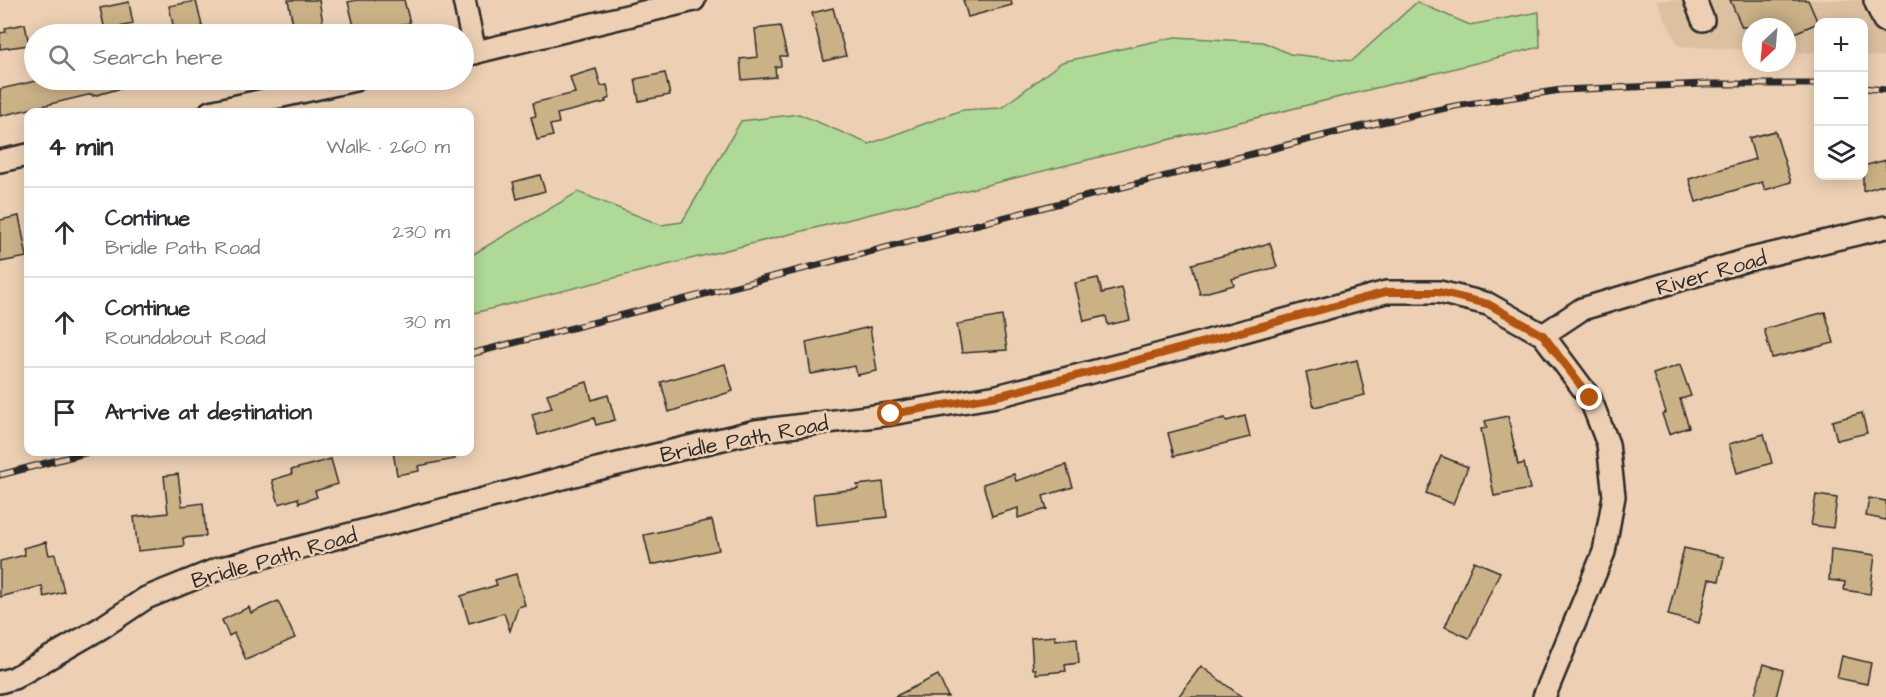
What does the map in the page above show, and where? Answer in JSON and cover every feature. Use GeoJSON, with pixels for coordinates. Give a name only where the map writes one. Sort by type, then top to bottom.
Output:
{"type":"FeatureCollection","features":[{"type":"Feature","properties":{"kind":"main road"},"geometry":{"type":"LineString","coordinates":[[1878,0],[1886,18]]}},
{"type":"Feature","properties":{"kind":"street"},"geometry":{"type":"LineString","coordinates":[[464,0],[466,24]]}},
{"type":"Feature","properties":{"kind":"street"},"geometry":{"type":"LineString","coordinates":[[474,53],[694,0]]}},
{"type":"Feature","properties":{"kind":"street"},"geometry":{"type":"LineString","coordinates":[[1695,0],[1703,21]]}},
{"type":"Feature","properties":{"kind":"street"},"geometry":{"type":"LineString","coordinates":[[228,108],[310,90]]}},
{"type":"Feature","properties":{"kind":"street"},"geometry":{"type":"LineString","coordinates":[[0,161],[24,155]]}},
{"type":"Feature","properties":{"kind":"street","name":"River Road"},"geometry":{"type":"LineString","coordinates":[[1543,335],[1582,309],[1747,260],[1886,226]]}},
{"type":"Feature","properties":{"kind":"street","name":"Bridle Path Road"},"geometry":{"type":"LineString","coordinates":[[0,682],[14,678],[101,628],[146,598],[218,569],[597,469],[756,431],[891,414],[997,396],[1386,292],[1438,292],[1488,304],[1543,335]]}},
{"type":"Feature","properties":{"kind":"street"},"geometry":{"type":"LineString","coordinates":[[1543,335],[1590,398],[1608,444],[1614,496],[1604,552],[1544,697]]}},
{"type":"Feature","properties":{"kind":"shaded area"},"geometry":{"type":"Polygon","coordinates":[[[1656,0],[1882,0],[1886,12],[1886,57],[1868,56],[1868,18],[1814,18],[1814,53],[1796,52],[1796,18],[1742,18],[1742,50],[1678,46],[1656,0]]]}},
{"type":"Feature","properties":{"kind":"green space"},"geometry":{"type":"Polygon","coordinates":[[[1417,2],[1470,25],[1539,12],[1540,47],[474,313],[474,254],[578,192],[661,225],[682,222],[741,121],[799,114],[869,144],[962,110],[1001,108],[1062,62],[1175,37],[1263,42],[1290,54],[1352,61],[1417,2]]]}},
{"type":"Feature","properties":{"kind":"building"},"geometry":{"type":"Polygon","coordinates":[[[288,0],[319,0],[323,24],[293,24],[288,0]]]}},
{"type":"Feature","properties":{"kind":"building"},"geometry":{"type":"Polygon","coordinates":[[[404,0],[410,23],[354,24],[348,2],[404,0]]]}},
{"type":"Feature","properties":{"kind":"building"},"geometry":{"type":"Polygon","coordinates":[[[963,0],[1011,0],[1012,5],[968,17],[963,0]]]}},
{"type":"Feature","properties":{"kind":"building"},"geometry":{"type":"Polygon","coordinates":[[[1730,0],[1808,0],[1816,18],[1814,25],[1796,32],[1796,18],[1742,18],[1742,27],[1730,0]]]}},
{"type":"Feature","properties":{"kind":"building"},"geometry":{"type":"Polygon","coordinates":[[[196,1],[202,24],[173,24],[169,6],[196,1]]]}},
{"type":"Feature","properties":{"kind":"building"},"geometry":{"type":"Polygon","coordinates":[[[129,2],[133,24],[104,24],[100,8],[129,2]]]}},
{"type":"Feature","properties":{"kind":"building"},"geometry":{"type":"Polygon","coordinates":[[[833,8],[846,56],[824,61],[812,13],[833,8]]]}},
{"type":"Feature","properties":{"kind":"building"},"geometry":{"type":"Polygon","coordinates":[[[24,24],[24,46],[0,49],[0,33],[6,32],[5,28],[24,24]]]}},
{"type":"Feature","properties":{"kind":"building"},"geometry":{"type":"Polygon","coordinates":[[[780,26],[787,56],[780,56],[781,66],[775,67],[776,77],[742,80],[740,59],[758,57],[755,29],[780,26]]]}},
{"type":"Feature","properties":{"kind":"building"},"geometry":{"type":"Polygon","coordinates":[[[596,69],[601,86],[607,85],[610,98],[605,100],[606,102],[557,114],[559,123],[550,125],[553,136],[537,140],[531,117],[536,116],[533,103],[575,93],[570,77],[596,69]]]}},
{"type":"Feature","properties":{"kind":"building"},"geometry":{"type":"Polygon","coordinates":[[[665,73],[670,95],[639,101],[635,79],[665,73]]]}},
{"type":"Feature","properties":{"kind":"building"},"geometry":{"type":"Polygon","coordinates":[[[24,84],[24,90],[114,90],[33,108],[24,108],[24,110],[0,116],[0,89],[24,84]]]}},
{"type":"Feature","properties":{"kind":"building"},"geometry":{"type":"Polygon","coordinates":[[[1775,131],[1791,182],[1765,190],[1762,182],[1696,202],[1689,179],[1755,159],[1749,138],[1775,131]]]}},
{"type":"Feature","properties":{"kind":"building"},"geometry":{"type":"Polygon","coordinates":[[[1886,160],[1886,184],[1863,191],[1863,180],[1868,180],[1868,165],[1886,160]]]}},
{"type":"Feature","properties":{"kind":"building"},"geometry":{"type":"Polygon","coordinates":[[[540,175],[545,191],[517,199],[513,182],[540,175]]]}},
{"type":"Feature","properties":{"kind":"building"},"geometry":{"type":"Polygon","coordinates":[[[19,216],[24,242],[24,258],[0,262],[0,220],[19,216]]]}},
{"type":"Feature","properties":{"kind":"building"},"geometry":{"type":"Polygon","coordinates":[[[1270,243],[1277,267],[1232,279],[1234,285],[1200,294],[1192,264],[1270,243]]]}},
{"type":"Feature","properties":{"kind":"building"},"geometry":{"type":"Polygon","coordinates":[[[1098,278],[1102,293],[1122,288],[1130,320],[1108,325],[1106,316],[1084,321],[1075,283],[1098,278]]]}},
{"type":"Feature","properties":{"kind":"building"},"geometry":{"type":"Polygon","coordinates":[[[1825,312],[1834,343],[1772,358],[1764,329],[1825,312]]]}},
{"type":"Feature","properties":{"kind":"building"},"geometry":{"type":"Polygon","coordinates":[[[1002,316],[1007,350],[962,353],[957,324],[1002,316]]]}},
{"type":"Feature","properties":{"kind":"building"},"geometry":{"type":"Polygon","coordinates":[[[870,327],[877,371],[857,375],[855,366],[811,374],[806,342],[870,327]]]}},
{"type":"Feature","properties":{"kind":"building"},"geometry":{"type":"Polygon","coordinates":[[[1357,360],[1365,395],[1314,407],[1306,373],[1357,360]]]}},
{"type":"Feature","properties":{"kind":"building"},"geometry":{"type":"Polygon","coordinates":[[[725,364],[733,391],[669,412],[661,382],[725,364]]]}},
{"type":"Feature","properties":{"kind":"building"},"geometry":{"type":"Polygon","coordinates":[[[1680,365],[1691,396],[1680,399],[1689,427],[1669,434],[1662,414],[1666,412],[1653,374],[1680,365]]]}},
{"type":"Feature","properties":{"kind":"building"},"geometry":{"type":"Polygon","coordinates":[[[587,382],[592,400],[608,395],[615,420],[596,425],[594,418],[538,435],[532,414],[552,408],[547,394],[587,382]]]}},
{"type":"Feature","properties":{"kind":"building"},"geometry":{"type":"Polygon","coordinates":[[[1862,413],[1867,433],[1837,440],[1832,421],[1862,413]]]}},
{"type":"Feature","properties":{"kind":"building"},"geometry":{"type":"Polygon","coordinates":[[[1245,416],[1250,437],[1174,456],[1168,433],[1225,418],[1226,421],[1245,416]]]}},
{"type":"Feature","properties":{"kind":"building"},"geometry":{"type":"Polygon","coordinates":[[[1508,416],[1518,465],[1524,463],[1530,489],[1494,496],[1481,429],[1487,428],[1485,421],[1508,416]]]}},
{"type":"Feature","properties":{"kind":"building"},"geometry":{"type":"Polygon","coordinates":[[[1764,434],[1772,463],[1737,473],[1729,444],[1764,434]]]}},
{"type":"Feature","properties":{"kind":"building"},"geometry":{"type":"Polygon","coordinates":[[[394,456],[455,456],[455,459],[418,466],[419,471],[397,475],[394,456]]]}},
{"type":"Feature","properties":{"kind":"building"},"geometry":{"type":"Polygon","coordinates":[[[1441,456],[1468,467],[1453,504],[1426,493],[1441,456]]]}},
{"type":"Feature","properties":{"kind":"building"},"geometry":{"type":"Polygon","coordinates":[[[331,459],[338,484],[315,491],[317,497],[299,503],[298,498],[279,504],[272,480],[292,474],[291,470],[331,459]]]}},
{"type":"Feature","properties":{"kind":"building"},"geometry":{"type":"Polygon","coordinates":[[[1066,465],[1073,487],[1043,496],[1047,509],[1018,518],[1018,508],[992,516],[983,484],[1014,474],[1016,481],[1066,465]]]}},
{"type":"Feature","properties":{"kind":"building"},"geometry":{"type":"Polygon","coordinates":[[[178,474],[182,506],[203,503],[206,536],[183,538],[184,546],[138,551],[134,517],[168,513],[164,476],[178,474]]]}},
{"type":"Feature","properties":{"kind":"building"},"geometry":{"type":"Polygon","coordinates":[[[883,482],[887,517],[816,525],[813,494],[858,489],[857,485],[883,482]]]}},
{"type":"Feature","properties":{"kind":"building"},"geometry":{"type":"Polygon","coordinates":[[[1816,495],[1837,498],[1833,528],[1811,525],[1816,495]]]}},
{"type":"Feature","properties":{"kind":"building"},"geometry":{"type":"Polygon","coordinates":[[[1869,498],[1886,501],[1886,520],[1866,516],[1869,498]]]}},
{"type":"Feature","properties":{"kind":"building"},"geometry":{"type":"Polygon","coordinates":[[[712,520],[719,550],[651,565],[644,535],[712,520]]]}},
{"type":"Feature","properties":{"kind":"building"},"geometry":{"type":"Polygon","coordinates":[[[46,542],[49,555],[55,554],[64,592],[44,597],[42,586],[0,597],[0,561],[25,555],[23,548],[46,542]]]}},
{"type":"Feature","properties":{"kind":"building"},"geometry":{"type":"Polygon","coordinates":[[[1684,548],[1724,557],[1719,581],[1709,579],[1699,623],[1668,615],[1684,548]]]}},
{"type":"Feature","properties":{"kind":"building"},"geometry":{"type":"Polygon","coordinates":[[[1831,549],[1875,555],[1870,594],[1844,590],[1845,582],[1829,580],[1831,549]]]}},
{"type":"Feature","properties":{"kind":"building"},"geometry":{"type":"Polygon","coordinates":[[[1474,561],[1500,572],[1469,638],[1445,627],[1474,561]]]}},
{"type":"Feature","properties":{"kind":"building"},"geometry":{"type":"Polygon","coordinates":[[[516,574],[525,605],[518,607],[510,631],[504,613],[469,623],[461,596],[497,585],[495,580],[516,574]]]}},
{"type":"Feature","properties":{"kind":"building"},"geometry":{"type":"Polygon","coordinates":[[[278,601],[295,638],[246,660],[234,633],[229,636],[222,620],[249,607],[251,613],[278,601]]]}},
{"type":"Feature","properties":{"kind":"building"},"geometry":{"type":"Polygon","coordinates":[[[1055,636],[1055,640],[1077,638],[1079,663],[1065,665],[1066,671],[1036,674],[1036,669],[1033,669],[1031,638],[1055,636]]]}},
{"type":"Feature","properties":{"kind":"building"},"geometry":{"type":"Polygon","coordinates":[[[1842,656],[1871,663],[1867,684],[1837,678],[1842,656]]]}},
{"type":"Feature","properties":{"kind":"building"},"geometry":{"type":"Polygon","coordinates":[[[1764,664],[1783,670],[1776,697],[1754,697],[1764,664]]]}},
{"type":"Feature","properties":{"kind":"building"},"geometry":{"type":"Polygon","coordinates":[[[1201,666],[1242,697],[1178,697],[1201,666]]]}},
{"type":"Feature","properties":{"kind":"building"},"geometry":{"type":"Polygon","coordinates":[[[938,675],[948,697],[894,697],[938,675]]]}},
{"type":"Feature","properties":{"kind":"railway"},"geometry":{"type":"LineString","coordinates":[[474,353],[1346,130],[1455,106],[1561,90],[1705,84],[1814,84]]}},
{"type":"Feature","properties":{"kind":"railway"},"geometry":{"type":"LineString","coordinates":[[1868,88],[1886,90]]}},
{"type":"Feature","properties":{"kind":"railway"},"geometry":{"type":"LineString","coordinates":[[0,475],[74,456]]}},
{"type":"Feature","properties":{"kind":"route"},"geometry":{"type":"LineString","coordinates":[[891,414],[997,396],[1311,314],[1386,292],[1438,292],[1488,304],[1543,335],[1590,398]]}}]}
